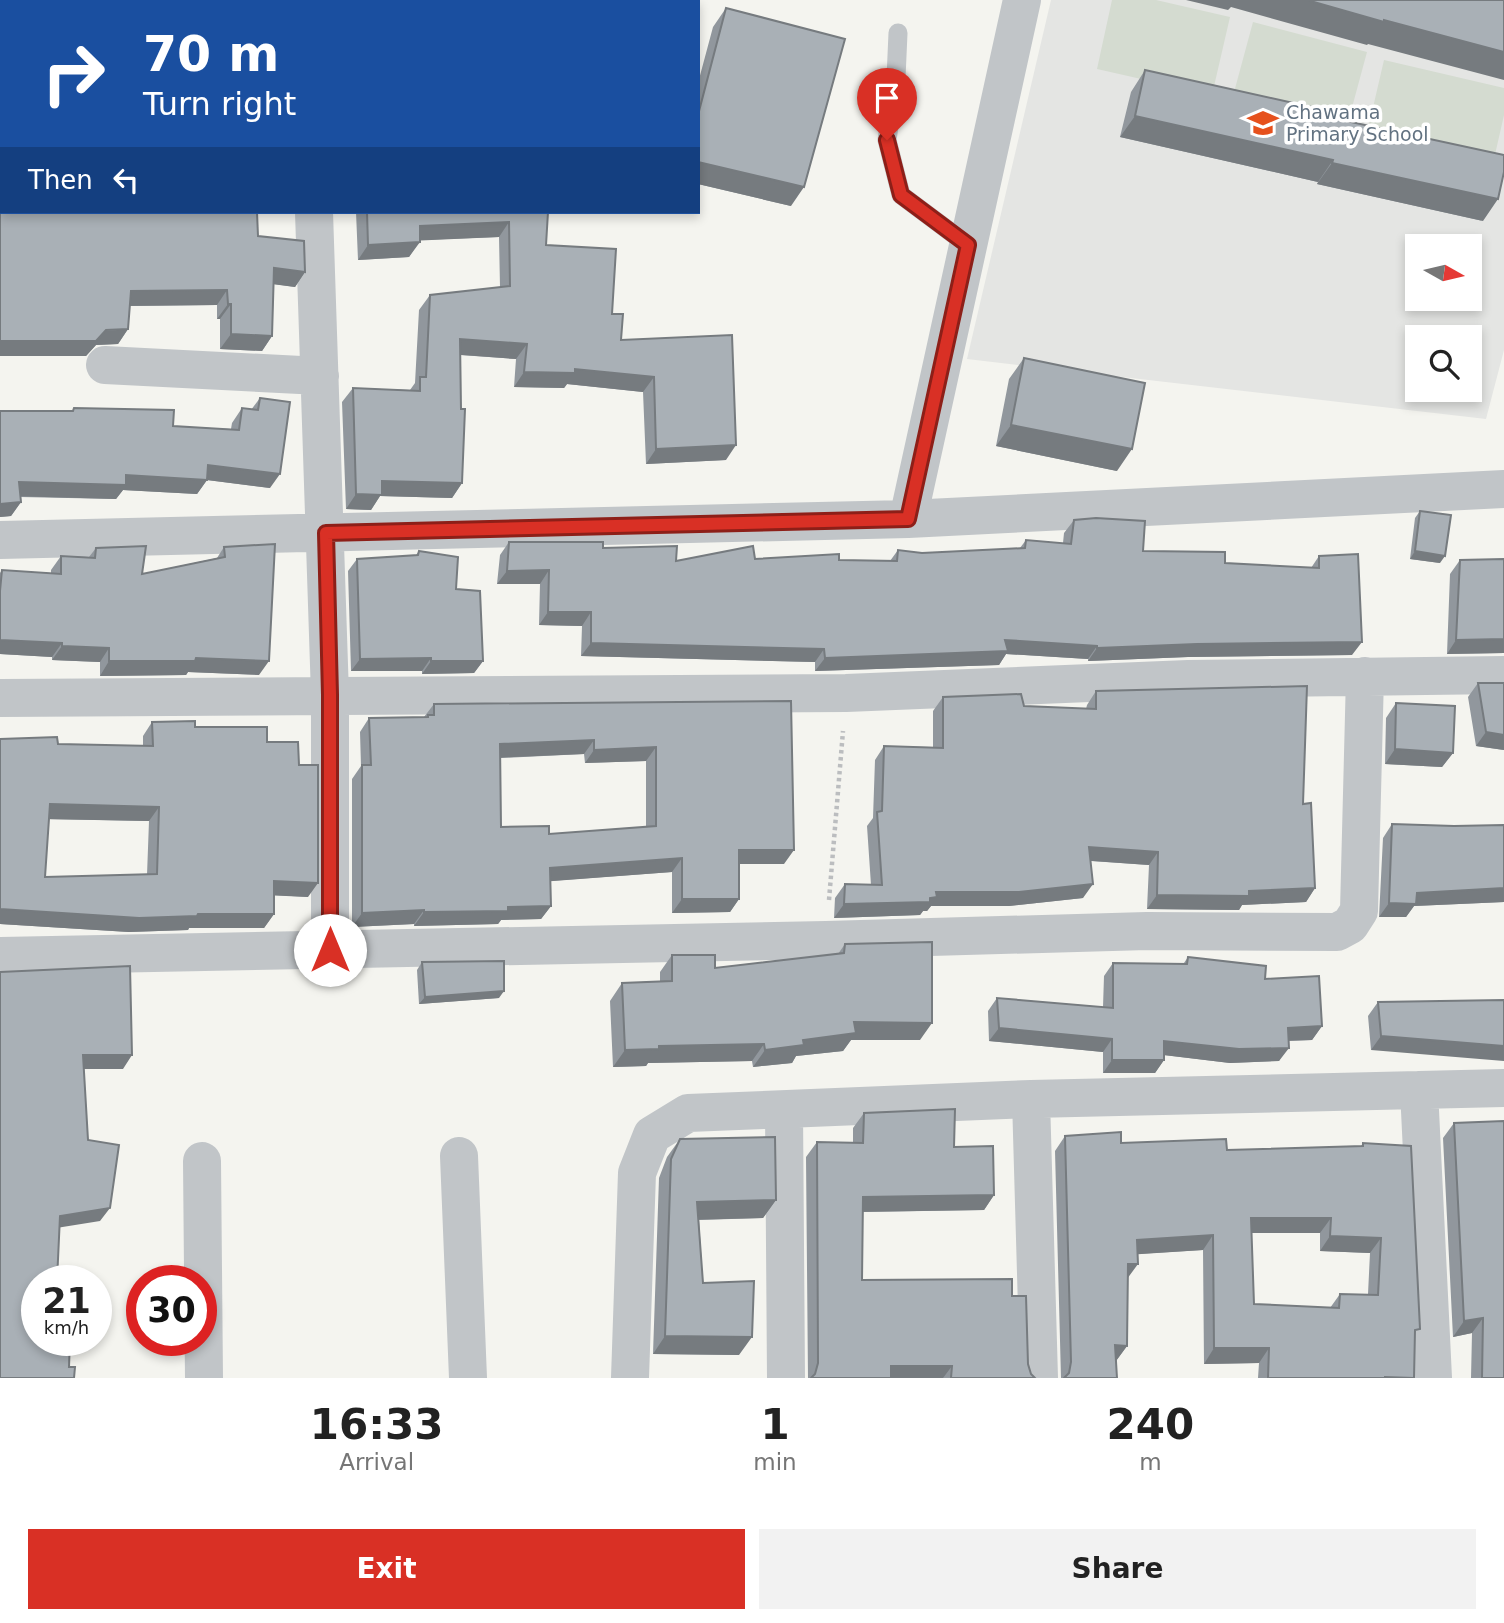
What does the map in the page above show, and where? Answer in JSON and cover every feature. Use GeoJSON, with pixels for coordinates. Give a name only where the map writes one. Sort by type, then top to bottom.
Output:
{"type":"FeatureCollection","features":[{"type":"Feature","properties":{"kind":"street"},"geometry":{"type":"LineString","coordinates":[[908,519],[1022,0]]}},
{"type":"Feature","properties":{"kind":"street"},"geometry":{"type":"LineString","coordinates":[[314,214],[330,695],[330,950]]}},
{"type":"Feature","properties":{"kind":"street"},"geometry":{"type":"LineString","coordinates":[[105,365],[320,376]]}},
{"type":"Feature","properties":{"kind":"street"},"geometry":{"type":"LineString","coordinates":[[0,540],[908,519],[1504,489]]}},
{"type":"Feature","properties":{"kind":"street"},"geometry":{"type":"LineString","coordinates":[[0,698],[846,693],[1138,680],[1504,675]]}},
{"type":"Feature","properties":{"kind":"street"},"geometry":{"type":"LineString","coordinates":[[0,956],[1147,931],[1337,932],[1350,925],[1359,911],[1365,676]]}},
{"type":"Feature","properties":{"kind":"street"},"geometry":{"type":"LineString","coordinates":[[630,1378],[637,1173],[652,1135],[688,1114],[1031,1099],[1504,1088]]}},
{"type":"Feature","properties":{"kind":"street"},"geometry":{"type":"LineString","coordinates":[[1419,1090],[1433,1378]]}},
{"type":"Feature","properties":{"kind":"street"},"geometry":{"type":"LineString","coordinates":[[1031,1099],[1039,1378]]}},
{"type":"Feature","properties":{"kind":"street"},"geometry":{"type":"LineString","coordinates":[[785,1110],[786,1378]]}},
{"type":"Feature","properties":{"kind":"street"},"geometry":{"type":"LineString","coordinates":[[459,1156],[468,1378]]}},
{"type":"Feature","properties":{"kind":"street"},"geometry":{"type":"LineString","coordinates":[[202,1161],[204,1378]]}},
{"type":"Feature","properties":{"kind":"lane"},"geometry":{"type":"LineString","coordinates":[[898,33],[896,78],[887,140],[901,195],[968,245]]}},
{"type":"Feature","properties":{"kind":"path"},"geometry":{"type":"LineString","coordinates":[[826,940],[846,693]]}},
{"type":"Feature","properties":{"kind":"shaded area","name":"Chawama Primary School"},"geometry":{"type":"Polygon","coordinates":[[[1051,0],[1504,0],[1504,350],[1486,419],[967,359],[1051,0]]]}},
{"type":"Feature","properties":{"kind":"shaded area"},"geometry":{"type":"Polygon","coordinates":[[[1112,0],[1156,0],[1230,17],[1212,95],[1097,69],[1112,0]]]}},
{"type":"Feature","properties":{"kind":"shaded area"},"geometry":{"type":"Polygon","coordinates":[[[1253,22],[1367,52],[1347,126],[1233,96],[1253,22]]]}},
{"type":"Feature","properties":{"kind":"shaded area"},"geometry":{"type":"Polygon","coordinates":[[[1384,60],[1504,88],[1504,115],[1494,159],[1368,129],[1384,60]]]}},
{"type":"Feature","properties":{"kind":"building"},"geometry":{"type":"Polygon","coordinates":[[[1307,0],[1504,0],[1504,52],[1384,22],[1307,0]]]}},
{"type":"Feature","properties":{"kind":"building"},"geometry":{"type":"Polygon","coordinates":[[[726,8],[845,39],[804,187],[700,162],[700,107],[726,8]]]}},
{"type":"Feature","properties":{"kind":"building"},"geometry":{"type":"Polygon","coordinates":[[[1145,70],[1316,108],[1314,114],[1504,155],[1504,172],[1498,199],[1135,116],[1145,70]]]}},
{"type":"Feature","properties":{"kind":"building"},"geometry":{"type":"Polygon","coordinates":[[[0,214],[257,214],[258,236],[304,241],[305,272],[274,268],[272,336],[231,334],[231,304],[228,304],[227,290],[131,291],[128,329],[106,330],[96,341],[0,341],[0,214]]]}},
{"type":"Feature","properties":{"kind":"building"},"geometry":{"type":"Polygon","coordinates":[[[367,214],[548,214],[546,245],[616,249],[612,314],[623,314],[621,340],[732,335],[736,445],[656,449],[654,377],[575,369],[575,373],[524,372],[527,344],[460,339],[461,409],[465,409],[462,483],[382,481],[382,495],[356,494],[353,388],[420,391],[420,377],[426,377],[430,295],[510,286],[509,222],[420,226],[420,242],[368,245],[367,214]]]}},
{"type":"Feature","properties":{"kind":"building"},"geometry":{"type":"Polygon","coordinates":[[[1024,358],[1145,383],[1132,449],[1011,425],[1024,358]]]}},
{"type":"Feature","properties":{"kind":"building"},"geometry":{"type":"Polygon","coordinates":[[[260,398],[290,402],[280,474],[208,465],[207,480],[126,475],[126,485],[19,482],[21,502],[0,504],[0,411],[73,411],[74,408],[174,410],[173,426],[239,430],[242,408],[258,410],[260,398]]]}},
{"type":"Feature","properties":{"kind":"building"},"geometry":{"type":"Polygon","coordinates":[[[1420,511],[1451,515],[1445,556],[1415,551],[1420,511]]]}},
{"type":"Feature","properties":{"kind":"building"},"geometry":{"type":"Polygon","coordinates":[[[1096,518],[1145,521],[1143,551],[1225,552],[1225,563],[1319,568],[1319,556],[1358,554],[1362,642],[1097,648],[1005,640],[1008,651],[825,658],[824,649],[591,643],[591,612],[548,612],[549,570],[507,571],[509,542],[603,542],[603,548],[677,546],[676,561],[753,546],[755,559],[839,554],[839,560],[897,561],[898,550],[922,553],[1025,548],[1026,540],[1071,544],[1074,520],[1096,518]]]}},
{"type":"Feature","properties":{"kind":"building"},"geometry":{"type":"Polygon","coordinates":[[[275,544],[269,661],[196,658],[195,661],[109,661],[109,648],[0,640],[2,570],[61,574],[61,556],[95,558],[96,548],[146,546],[142,574],[225,557],[224,547],[275,544]]]}},
{"type":"Feature","properties":{"kind":"building"},"geometry":{"type":"Polygon","coordinates":[[[419,551],[458,557],[456,589],[480,591],[483,661],[431,661],[431,658],[360,659],[357,559],[418,555],[419,551]]]}},
{"type":"Feature","properties":{"kind":"building"},"geometry":{"type":"Polygon","coordinates":[[[1504,559],[1504,639],[1456,640],[1460,560],[1504,559]]]}},
{"type":"Feature","properties":{"kind":"building"},"geometry":{"type":"Polygon","coordinates":[[[1478,683],[1504,683],[1504,735],[1486,732],[1478,683]]]}},
{"type":"Feature","properties":{"kind":"building"},"geometry":{"type":"Polygon","coordinates":[[[1307,686],[1303,804],[1311,803],[1315,888],[1249,891],[1249,896],[1157,895],[1158,852],[1089,847],[1093,884],[1019,892],[936,892],[937,897],[930,898],[930,902],[844,904],[845,884],[882,885],[877,812],[882,811],[884,746],[943,748],[943,697],[1021,694],[1024,706],[1096,709],[1096,691],[1307,686]]]}},
{"type":"Feature","properties":{"kind":"building"},"geometry":{"type":"Polygon","coordinates":[[[791,701],[794,850],[739,850],[739,899],[682,899],[682,858],[550,868],[551,906],[508,907],[508,911],[424,910],[362,913],[362,765],[371,765],[369,718],[428,717],[434,715],[434,704],[791,701]],[[594,740],[500,744],[501,827],[549,826],[549,834],[656,826],[656,747],[594,750],[594,740]]]}},
{"type":"Feature","properties":{"kind":"building"},"geometry":{"type":"Polygon","coordinates":[[[1396,703],[1455,706],[1453,753],[1395,749],[1396,703]]]}},
{"type":"Feature","properties":{"kind":"building"},"geometry":{"type":"Polygon","coordinates":[[[195,721],[195,727],[267,727],[267,742],[298,742],[299,765],[318,765],[318,883],[274,881],[274,914],[198,914],[139,918],[0,909],[0,739],[57,737],[58,744],[153,746],[152,722],[195,721]],[[50,804],[45,877],[157,874],[159,807],[50,804]]]}},
{"type":"Feature","properties":{"kind":"building"},"geometry":{"type":"Polygon","coordinates":[[[1392,824],[1504,825],[1504,888],[1417,893],[1416,904],[1389,903],[1392,824]]]}},
{"type":"Feature","properties":{"kind":"building"},"geometry":{"type":"Polygon","coordinates":[[[932,942],[932,1023],[854,1022],[856,1033],[803,1040],[804,1045],[765,1050],[764,1044],[659,1046],[659,1049],[625,1050],[622,983],[672,981],[672,955],[715,955],[715,968],[844,953],[845,944],[932,942]]]}},
{"type":"Feature","properties":{"kind":"building"},"geometry":{"type":"Polygon","coordinates":[[[1188,957],[1266,966],[1265,979],[1319,976],[1322,1026],[1288,1028],[1289,1048],[1239,1049],[1164,1041],[1164,1060],[1112,1060],[1112,1039],[999,1028],[997,998],[1113,1008],[1113,963],[1187,964],[1188,957]]]}},
{"type":"Feature","properties":{"kind":"building"},"geometry":{"type":"Polygon","coordinates":[[[504,961],[504,991],[425,997],[422,962],[504,961]]]}},
{"type":"Feature","properties":{"kind":"building"},"geometry":{"type":"Polygon","coordinates":[[[130,966],[132,1055],[83,1055],[88,1140],[119,1145],[110,1208],[60,1216],[58,1265],[21,1265],[21,1356],[69,1356],[69,1367],[75,1367],[74,1378],[0,1378],[0,972],[130,966]]]}},
{"type":"Feature","properties":{"kind":"building"},"geometry":{"type":"Polygon","coordinates":[[[1504,1000],[1504,1046],[1381,1036],[1378,1002],[1504,1000]]]}},
{"type":"Feature","properties":{"kind":"building"},"geometry":{"type":"Polygon","coordinates":[[[955,1109],[954,1147],[993,1146],[994,1195],[863,1197],[862,1280],[1012,1279],[1012,1296],[1026,1296],[1028,1364],[1035,1378],[951,1378],[952,1366],[891,1366],[891,1378],[811,1378],[818,1363],[817,1142],[863,1143],[864,1113],[955,1109]]]}},
{"type":"Feature","properties":{"kind":"building"},"geometry":{"type":"Polygon","coordinates":[[[1504,1121],[1504,1378],[1482,1378],[1483,1318],[1464,1321],[1454,1123],[1504,1121]]]}},
{"type":"Feature","properties":{"kind":"building"},"geometry":{"type":"Polygon","coordinates":[[[1121,1132],[1121,1143],[1226,1139],[1227,1150],[1363,1146],[1363,1143],[1411,1146],[1420,1329],[1415,1330],[1414,1378],[1268,1378],[1269,1348],[1214,1348],[1213,1235],[1137,1240],[1138,1264],[1128,1264],[1127,1346],[1115,1345],[1117,1378],[1064,1378],[1069,1373],[1071,1362],[1065,1136],[1121,1132]],[[1251,1218],[1254,1304],[1339,1308],[1340,1294],[1378,1295],[1381,1238],[1330,1236],[1331,1218],[1251,1218]]]}},
{"type":"Feature","properties":{"kind":"building"},"geometry":{"type":"Polygon","coordinates":[[[775,1137],[776,1200],[697,1202],[703,1283],[754,1281],[752,1337],[665,1336],[671,1159],[680,1139],[775,1137]]]}},
{"type":"Feature","properties":{"kind":"place","name":"Chawama Primary School"},"geometry":{"type":"Point","coordinates":[1263,123]}},
{"type":"Feature","properties":{"kind":"route"},"geometry":{"type":"LineString","coordinates":[[330,950],[330,695],[326,533],[908,519],[968,245],[901,195],[887,140]]}}]}
